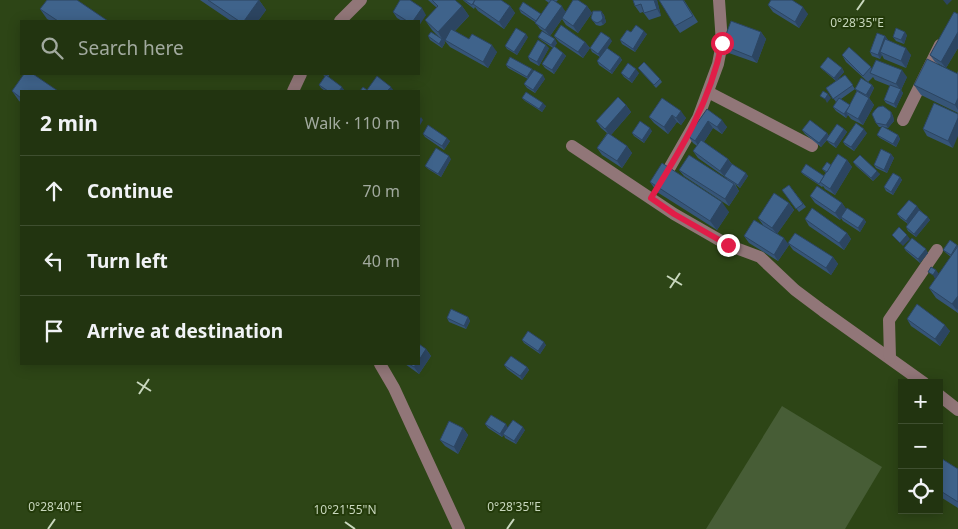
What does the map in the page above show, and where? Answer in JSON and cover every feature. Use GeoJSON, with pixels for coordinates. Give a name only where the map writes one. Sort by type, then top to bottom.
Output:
{"type":"FeatureCollection","features":[{"type":"Feature","properties":{"kind":"street"},"geometry":{"type":"LineString","coordinates":[[341,20],[361,0]]}},
{"type":"Feature","properties":{"kind":"street"},"geometry":{"type":"LineString","coordinates":[[651,198],[698,118],[718,64],[722,43],[719,0]]}},
{"type":"Feature","properties":{"kind":"street"},"geometry":{"type":"LineString","coordinates":[[903,120],[944,36]]}},
{"type":"Feature","properties":{"kind":"street"},"geometry":{"type":"LineString","coordinates":[[293,90],[301,75]]}},
{"type":"Feature","properties":{"kind":"street"},"geometry":{"type":"LineString","coordinates":[[708,92],[812,146]]}},
{"type":"Feature","properties":{"kind":"street"},"geometry":{"type":"LineString","coordinates":[[572,146],[674,214],[728,245],[760,257],[795,290],[919,379]]}},
{"type":"Feature","properties":{"kind":"street"},"geometry":{"type":"LineString","coordinates":[[890,358],[890,320],[936,250]]}},
{"type":"Feature","properties":{"kind":"street"},"geometry":{"type":"LineString","coordinates":[[381,365],[394,388],[460,529]]}},
{"type":"Feature","properties":{"kind":"street"},"geometry":{"type":"LineString","coordinates":[[943,398],[958,410]]}},
{"type":"Feature","properties":{"kind":"green space"},"geometry":{"type":"Polygon","coordinates":[[[782,406],[882,467],[845,529],[706,529],[782,406]]]}},
{"type":"Feature","properties":{"kind":"building"},"geometry":{"type":"Polygon","coordinates":[[[47,0],[77,0],[107,20],[56,20],[40,9],[47,0]]]}},
{"type":"Feature","properties":{"kind":"building"},"geometry":{"type":"Polygon","coordinates":[[[208,0],[259,0],[245,20],[238,20],[208,0]]]}},
{"type":"Feature","properties":{"kind":"building"},"geometry":{"type":"Polygon","coordinates":[[[400,0],[410,0],[422,8],[414,20],[405,20],[393,12],[400,0]]]}},
{"type":"Feature","properties":{"kind":"building"},"geometry":{"type":"Polygon","coordinates":[[[432,0],[455,0],[462,6],[438,32],[425,20],[438,6],[432,0]]]}},
{"type":"Feature","properties":{"kind":"building"},"geometry":{"type":"Polygon","coordinates":[[[464,0],[475,0],[472,5],[464,0]]]}},
{"type":"Feature","properties":{"kind":"building"},"geometry":{"type":"Polygon","coordinates":[[[475,0],[501,0],[510,6],[499,22],[473,4],[475,0]]]}},
{"type":"Feature","properties":{"kind":"building"},"geometry":{"type":"Polygon","coordinates":[[[551,0],[562,6],[545,30],[535,23],[551,0]]]}},
{"type":"Feature","properties":{"kind":"building"},"geometry":{"type":"Polygon","coordinates":[[[573,0],[578,0],[587,6],[573,26],[562,18],[573,0]]]}},
{"type":"Feature","properties":{"kind":"building"},"geometry":{"type":"Polygon","coordinates":[[[633,0],[654,0],[657,9],[644,13],[641,4],[635,6],[633,0]]]}},
{"type":"Feature","properties":{"kind":"building"},"geometry":{"type":"Polygon","coordinates":[[[659,0],[683,0],[693,16],[675,26],[659,0]]]}},
{"type":"Feature","properties":{"kind":"building"},"geometry":{"type":"Polygon","coordinates":[[[771,0],[792,0],[803,7],[795,22],[768,5],[771,0]]]}},
{"type":"Feature","properties":{"kind":"building"},"geometry":{"type":"Polygon","coordinates":[[[523,2],[541,14],[536,21],[519,9],[523,2]]]}},
{"type":"Feature","properties":{"kind":"building"},"geometry":{"type":"Polygon","coordinates":[[[593,11],[601,11],[603,18],[601,21],[597,23],[593,21],[591,18],[593,11]]]}},
{"type":"Feature","properties":{"kind":"building"},"geometry":{"type":"Polygon","coordinates":[[[954,12],[958,14],[958,32],[941,62],[930,55],[954,12]]]}},
{"type":"Feature","properties":{"kind":"building"},"geometry":{"type":"Polygon","coordinates":[[[731,21],[761,32],[752,57],[722,45],[731,21]]]}},
{"type":"Feature","properties":{"kind":"building"},"geometry":{"type":"Polygon","coordinates":[[[561,25],[585,42],[578,52],[554,36],[561,25]]]}},
{"type":"Feature","properties":{"kind":"building"},"geometry":{"type":"Polygon","coordinates":[[[636,25],[644,31],[633,49],[620,40],[627,30],[631,32],[636,25]]]}},
{"type":"Feature","properties":{"kind":"building"},"geometry":{"type":"Polygon","coordinates":[[[516,28],[526,34],[514,52],[505,46],[516,28]]]}},
{"type":"Feature","properties":{"kind":"building"},"geometry":{"type":"Polygon","coordinates":[[[896,28],[905,32],[901,40],[893,37],[896,28]]]}},
{"type":"Feature","properties":{"kind":"building"},"geometry":{"type":"Polygon","coordinates":[[[451,29],[469,39],[472,34],[492,45],[483,62],[445,40],[451,29]]]}},
{"type":"Feature","properties":{"kind":"building"},"geometry":{"type":"Polygon","coordinates":[[[542,31],[555,39],[551,45],[538,37],[542,31]]]}},
{"type":"Feature","properties":{"kind":"building"},"geometry":{"type":"Polygon","coordinates":[[[431,32],[442,39],[439,44],[428,36],[431,32]]]}},
{"type":"Feature","properties":{"kind":"building"},"geometry":{"type":"Polygon","coordinates":[[[601,32],[610,38],[598,54],[590,48],[601,32]]]}},
{"type":"Feature","properties":{"kind":"building"},"geometry":{"type":"Polygon","coordinates":[[[877,33],[885,36],[878,55],[870,52],[877,33]]]}},
{"type":"Feature","properties":{"kind":"building"},"geometry":{"type":"Polygon","coordinates":[[[885,39],[906,48],[901,61],[880,52],[885,39]]]}},
{"type":"Feature","properties":{"kind":"building"},"geometry":{"type":"Polygon","coordinates":[[[538,40],[546,45],[537,62],[528,57],[538,40]]]}},
{"type":"Feature","properties":{"kind":"building"},"geometry":{"type":"Polygon","coordinates":[[[554,46],[563,53],[552,70],[542,64],[554,46]]]}},
{"type":"Feature","properties":{"kind":"building"},"geometry":{"type":"Polygon","coordinates":[[[849,47],[871,67],[863,76],[842,55],[849,47]]]}},
{"type":"Feature","properties":{"kind":"building"},"geometry":{"type":"Polygon","coordinates":[[[607,48],[620,57],[610,71],[597,61],[607,48]]]}},
{"type":"Feature","properties":{"kind":"building"},"geometry":{"type":"Polygon","coordinates":[[[510,57],[532,69],[527,77],[506,65],[510,57]]]}},
{"type":"Feature","properties":{"kind":"building"},"geometry":{"type":"Polygon","coordinates":[[[828,57],[842,68],[834,78],[820,67],[828,57]]]}},
{"type":"Feature","properties":{"kind":"building"},"geometry":{"type":"Polygon","coordinates":[[[927,59],[958,74],[958,98],[955,105],[914,85],[927,59]]]}},
{"type":"Feature","properties":{"kind":"building"},"geometry":{"type":"Polygon","coordinates":[[[876,60],[902,70],[896,84],[870,73],[876,60]]]}},
{"type":"Feature","properties":{"kind":"building"},"geometry":{"type":"Polygon","coordinates":[[[644,62],[660,79],[654,85],[638,68],[644,62]]]}},
{"type":"Feature","properties":{"kind":"building"},"geometry":{"type":"Polygon","coordinates":[[[628,63],[636,69],[629,79],[621,73],[628,63]]]}},
{"type":"Feature","properties":{"kind":"building"},"geometry":{"type":"Polygon","coordinates":[[[534,70],[543,75],[533,90],[524,84],[534,70]]]}},
{"type":"Feature","properties":{"kind":"building"},"geometry":{"type":"Polygon","coordinates":[[[23,75],[34,75],[57,90],[20,90],[20,97],[12,91],[23,75]]]}},
{"type":"Feature","properties":{"kind":"building"},"geometry":{"type":"Polygon","coordinates":[[[326,75],[342,87],[340,90],[326,90],[319,85],[326,75]]]}},
{"type":"Feature","properties":{"kind":"building"},"geometry":{"type":"Polygon","coordinates":[[[845,75],[853,85],[833,99],[826,88],[845,75]]]}},
{"type":"Feature","properties":{"kind":"building"},"geometry":{"type":"Polygon","coordinates":[[[377,76],[391,87],[388,90],[367,90],[377,76]]]}},
{"type":"Feature","properties":{"kind":"building"},"geometry":{"type":"Polygon","coordinates":[[[861,78],[872,85],[866,95],[855,89],[861,78]]]}},
{"type":"Feature","properties":{"kind":"building"},"geometry":{"type":"Polygon","coordinates":[[[890,85],[901,89],[894,104],[884,100],[890,85]]]}},
{"type":"Feature","properties":{"kind":"building"},"geometry":{"type":"Polygon","coordinates":[[[823,91],[828,94],[825,99],[820,96],[823,91]]]}},
{"type":"Feature","properties":{"kind":"building"},"geometry":{"type":"Polygon","coordinates":[[[857,91],[869,98],[858,119],[846,112],[857,91]]]}},
{"type":"Feature","properties":{"kind":"building"},"geometry":{"type":"Polygon","coordinates":[[[526,92],[543,103],[539,109],[522,98],[526,92]]]}},
{"type":"Feature","properties":{"kind":"building"},"geometry":{"type":"Polygon","coordinates":[[[618,97],[626,105],[605,129],[596,121],[618,97]]]}},
{"type":"Feature","properties":{"kind":"building"},"geometry":{"type":"Polygon","coordinates":[[[662,98],[681,111],[676,118],[672,115],[664,127],[649,117],[662,98]]]}},
{"type":"Feature","properties":{"kind":"building"},"geometry":{"type":"Polygon","coordinates":[[[839,98],[850,105],[844,114],[833,107],[839,98]]]}},
{"type":"Feature","properties":{"kind":"building"},"geometry":{"type":"Polygon","coordinates":[[[934,103],[958,114],[948,141],[923,129],[934,103]]]}},
{"type":"Feature","properties":{"kind":"building"},"geometry":{"type":"Polygon","coordinates":[[[883,106],[891,112],[891,117],[886,125],[876,123],[872,114],[878,107],[883,106]]]}},
{"type":"Feature","properties":{"kind":"building"},"geometry":{"type":"Polygon","coordinates":[[[707,109],[722,120],[717,127],[708,121],[695,141],[688,136],[707,109]]]}},
{"type":"Feature","properties":{"kind":"building"},"geometry":{"type":"Polygon","coordinates":[[[810,120],[827,133],[819,143],[802,130],[810,120]]]}},
{"type":"Feature","properties":{"kind":"building"},"geometry":{"type":"Polygon","coordinates":[[[640,121],[650,128],[642,140],[632,133],[640,121]]]}},
{"type":"Feature","properties":{"kind":"building"},"geometry":{"type":"Polygon","coordinates":[[[856,123],[864,129],[851,147],[843,142],[856,123]]]}},
{"type":"Feature","properties":{"kind":"building"},"geometry":{"type":"Polygon","coordinates":[[[837,124],[844,129],[834,144],[826,140],[837,124]]]}},
{"type":"Feature","properties":{"kind":"building"},"geometry":{"type":"Polygon","coordinates":[[[428,125],[447,138],[442,146],[423,134],[428,125]]]}},
{"type":"Feature","properties":{"kind":"building"},"geometry":{"type":"Polygon","coordinates":[[[882,126],[898,135],[893,144],[877,135],[882,126]]]}},
{"type":"Feature","properties":{"kind":"building"},"geometry":{"type":"Polygon","coordinates":[[[608,133],[627,146],[617,161],[597,148],[608,133]]]}},
{"type":"Feature","properties":{"kind":"building"},"geometry":{"type":"Polygon","coordinates":[[[701,140],[728,159],[720,171],[693,151],[701,140]]]}},
{"type":"Feature","properties":{"kind":"building"},"geometry":{"type":"Polygon","coordinates":[[[436,148],[449,156],[438,174],[425,166],[436,148]]]}},
{"type":"Feature","properties":{"kind":"building"},"geometry":{"type":"Polygon","coordinates":[[[881,149],[891,154],[884,170],[874,165],[881,149]]]}},
{"type":"Feature","properties":{"kind":"building"},"geometry":{"type":"Polygon","coordinates":[[[838,154],[847,160],[830,189],[820,182],[838,154]]]}},
{"type":"Feature","properties":{"kind":"building"},"geometry":{"type":"Polygon","coordinates":[[[689,155],[734,184],[725,199],[679,170],[689,155]]]}},
{"type":"Feature","properties":{"kind":"building"},"geometry":{"type":"Polygon","coordinates":[[[860,155],[877,171],[871,178],[853,162],[860,155]]]}},
{"type":"Feature","properties":{"kind":"building"},"geometry":{"type":"Polygon","coordinates":[[[827,162],[831,165],[827,172],[822,169],[827,162]]]}},
{"type":"Feature","properties":{"kind":"building"},"geometry":{"type":"Polygon","coordinates":[[[662,163],[722,202],[710,221],[650,182],[662,163]]]}},
{"type":"Feature","properties":{"kind":"building"},"geometry":{"type":"Polygon","coordinates":[[[732,164],[746,173],[738,185],[724,176],[732,164]]]}},
{"type":"Feature","properties":{"kind":"building"},"geometry":{"type":"Polygon","coordinates":[[[806,164],[824,176],[819,184],[801,172],[806,164]]]}},
{"type":"Feature","properties":{"kind":"building"},"geometry":{"type":"Polygon","coordinates":[[[893,173],[900,177],[891,192],[884,187],[893,173]]]}},
{"type":"Feature","properties":{"kind":"building"},"geometry":{"type":"Polygon","coordinates":[[[789,185],[803,204],[796,209],[782,190],[789,185]]]}},
{"type":"Feature","properties":{"kind":"building"},"geometry":{"type":"Polygon","coordinates":[[[817,186],[842,203],[835,213],[810,196],[817,186]]]}},
{"type":"Feature","properties":{"kind":"building"},"geometry":{"type":"Polygon","coordinates":[[[774,193],[789,203],[772,228],[758,218],[774,193]]]}},
{"type":"Feature","properties":{"kind":"building"},"geometry":{"type":"Polygon","coordinates":[[[909,200],[917,206],[906,221],[897,214],[909,200]]]}},
{"type":"Feature","properties":{"kind":"building"},"geometry":{"type":"Polygon","coordinates":[[[812,208],[847,233],[839,243],[805,219],[812,208]]]}},
{"type":"Feature","properties":{"kind":"building"},"geometry":{"type":"Polygon","coordinates":[[[847,208],[864,219],[858,228],[841,217],[847,208]]]}},
{"type":"Feature","properties":{"kind":"building"},"geometry":{"type":"Polygon","coordinates":[[[919,210],[928,217],[914,234],[906,227],[919,210]]]}},
{"type":"Feature","properties":{"kind":"building"},"geometry":{"type":"Polygon","coordinates":[[[754,220],[784,238],[774,255],[744,236],[754,220]]]}},
{"type":"Feature","properties":{"kind":"building"},"geometry":{"type":"Polygon","coordinates":[[[899,227],[907,235],[900,243],[892,235],[899,227]]]}},
{"type":"Feature","properties":{"kind":"building"},"geometry":{"type":"Polygon","coordinates":[[[795,233],[833,257],[826,268],[788,243],[795,233]]]}},
{"type":"Feature","properties":{"kind":"building"},"geometry":{"type":"Polygon","coordinates":[[[912,238],[926,249],[918,259],[904,248],[912,238]]]}},
{"type":"Feature","properties":{"kind":"building"},"geometry":{"type":"Polygon","coordinates":[[[950,240],[957,245],[951,255],[943,250],[950,240]]]}},
{"type":"Feature","properties":{"kind":"building"},"geometry":{"type":"Polygon","coordinates":[[[958,246],[958,296],[952,304],[929,288],[958,246]]]}},
{"type":"Feature","properties":{"kind":"building"},"geometry":{"type":"Polygon","coordinates":[[[931,267],[936,270],[933,275],[928,272],[931,267]]]}},
{"type":"Feature","properties":{"kind":"building"},"geometry":{"type":"Polygon","coordinates":[[[917,304],[945,325],[935,339],[907,319],[917,304]]]}},
{"type":"Feature","properties":{"kind":"building"},"geometry":{"type":"Polygon","coordinates":[[[451,309],[468,317],[464,326],[447,318],[451,309]]]}},
{"type":"Feature","properties":{"kind":"building"},"geometry":{"type":"Polygon","coordinates":[[[528,331],[544,342],[538,351],[522,340],[528,331]]]}},
{"type":"Feature","properties":{"kind":"building"},"geometry":{"type":"Polygon","coordinates":[[[420,345],[426,349],[420,358],[420,345]]]}},
{"type":"Feature","properties":{"kind":"building"},"geometry":{"type":"Polygon","coordinates":[[[511,356],[527,367],[520,376],[504,365],[511,356]]]}},
{"type":"Feature","properties":{"kind":"building"},"geometry":{"type":"Polygon","coordinates":[[[491,415],[506,424],[500,434],[485,424],[491,415]]]}},
{"type":"Feature","properties":{"kind":"building"},"geometry":{"type":"Polygon","coordinates":[[[513,420],[523,427],[514,441],[503,434],[513,420]]]}},
{"type":"Feature","properties":{"kind":"building"},"geometry":{"type":"Polygon","coordinates":[[[449,421],[463,428],[454,447],[440,440],[449,421]]]}},
{"type":"Feature","properties":{"kind":"building"},"geometry":{"type":"Polygon","coordinates":[[[943,460],[958,469],[958,502],[943,493],[943,460]]]}},
{"type":"Feature","properties":{"kind":"route"},"geometry":{"type":"LineString","coordinates":[[722,43],[718,64],[698,118],[651,198],[674,214],[728,245]]}}]}
